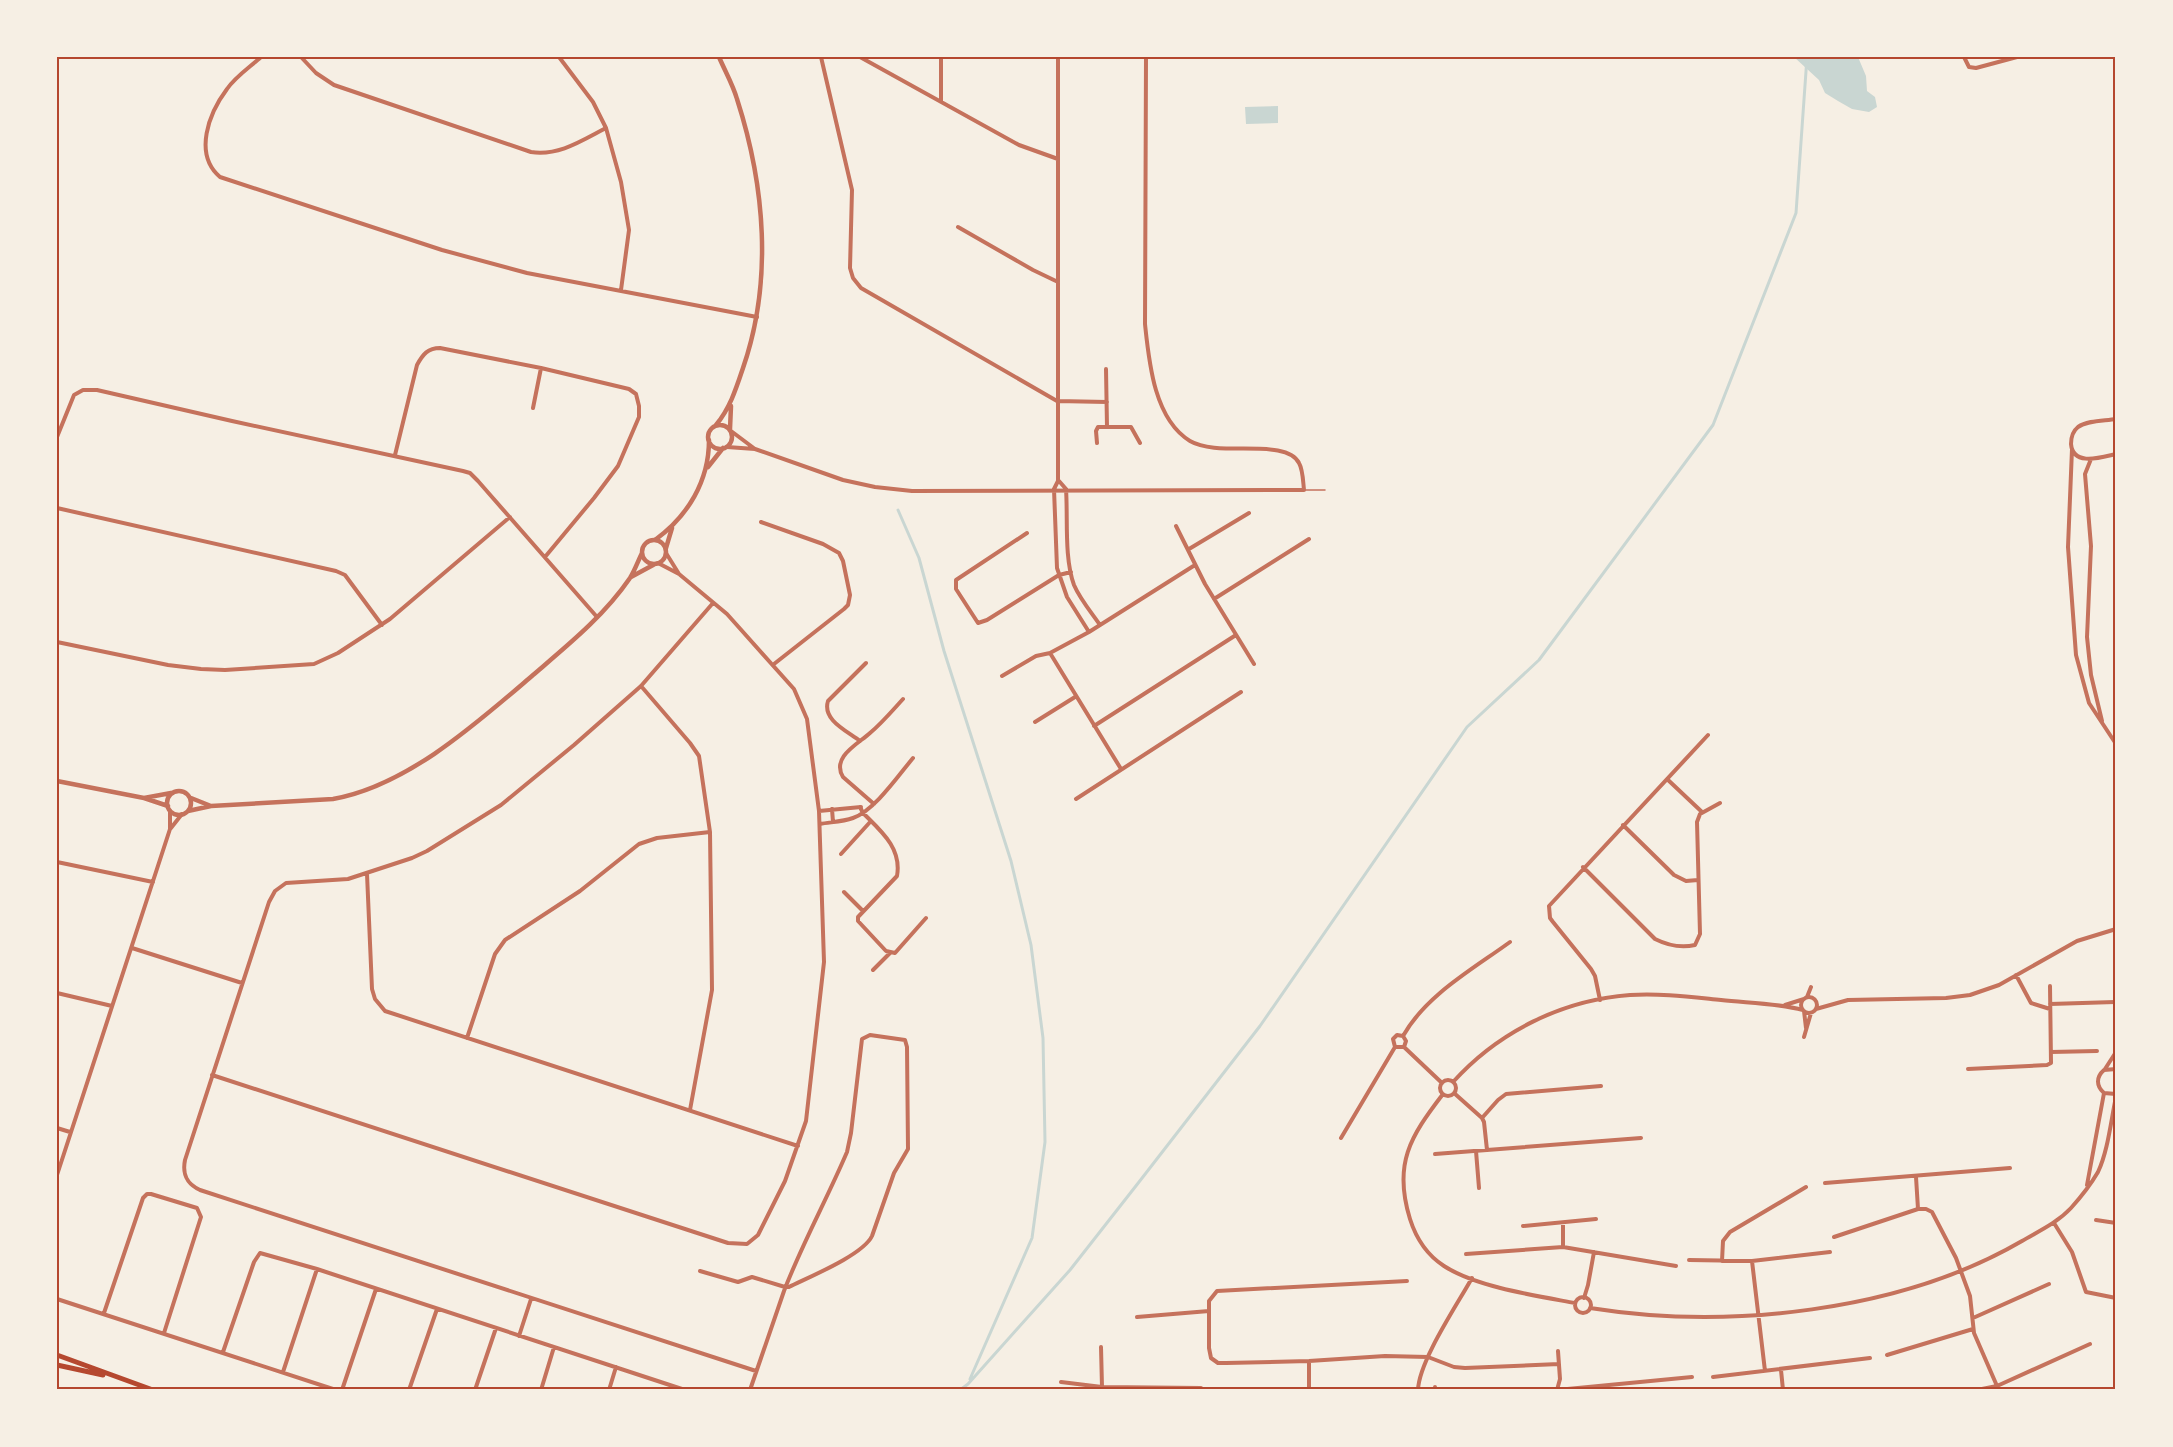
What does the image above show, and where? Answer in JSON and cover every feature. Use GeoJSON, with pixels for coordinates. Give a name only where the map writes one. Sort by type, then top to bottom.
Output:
{"type":"FeatureCollection","features":[{"type":"Feature","properties":{"kind":"main road"},"geometry":{"type":"LineString","coordinates":[[57,1355],[153,1390]]}},
{"type":"Feature","properties":{"kind":"main road"},"geometry":{"type":"LineString","coordinates":[[57,1365],[122,1380]]}},
{"type":"Feature","properties":{"kind":"street"},"geometry":{"type":"LineString","coordinates":[[261,57],[228,86],[215,111],[207,134],[204,147],[207,160],[211,169],[220,177],[442,250],[527,273],[757,317]]}},
{"type":"Feature","properties":{"kind":"street"},"geometry":{"type":"LineString","coordinates":[[301,57],[316,73],[334,86],[531,152],[552,153],[573,146],[606,128]]}},
{"type":"Feature","properties":{"kind":"street"},"geometry":{"type":"LineString","coordinates":[[559,57],[593,102],[606,128],[624,193],[629,230],[621,290]]}},
{"type":"Feature","properties":{"kind":"street"},"geometry":{"type":"LineString","coordinates":[[170,829],[182,814],[211,806],[333,799],[384,783],[467,730],[549,661],[597,617],[631,577],[644,545],[656,540],[672,528],[699,489],[706,468],[711,430],[731,403],[750,347],[757,317],[762,218],[756,170],[737,98],[719,57]]}},
{"type":"Feature","properties":{"kind":"street"},"geometry":{"type":"LineString","coordinates":[[821,57],[852,190],[850,268],[853,278],[861,288],[1058,401],[1107,402]]}},
{"type":"Feature","properties":{"kind":"street"},"geometry":{"type":"LineString","coordinates":[[860,57],[1019,145],[1058,159]]}},
{"type":"Feature","properties":{"kind":"street"},"geometry":{"type":"LineString","coordinates":[[941,57],[941,101]]}},
{"type":"Feature","properties":{"kind":"street"},"geometry":{"type":"LineString","coordinates":[[1058,57],[1058,481],[1054,489],[1055,552],[1059,575],[1067,597],[1089,632]]}},
{"type":"Feature","properties":{"kind":"street"},"geometry":{"type":"LineString","coordinates":[[709,440],[716,448],[755,449],[843,480],[888,489],[928,492],[1054,489],[1304,490],[1300,464],[1287,451],[1202,447],[1189,440],[1165,414],[1150,361],[1145,324],[1146,57]]}},
{"type":"Feature","properties":{"kind":"street"},"geometry":{"type":"LineString","coordinates":[[1964,57],[1969,67],[1976,68],[2017,57]]}},
{"type":"Feature","properties":{"kind":"street"},"geometry":{"type":"LineString","coordinates":[[958,227],[1058,282]]}},
{"type":"Feature","properties":{"kind":"street"},"geometry":{"type":"LineString","coordinates":[[395,455],[417,365],[427,351],[440,348],[542,368],[629,389],[636,394],[639,417],[618,466],[545,557]]}},
{"type":"Feature","properties":{"kind":"street"},"geometry":{"type":"LineString","coordinates":[[533,408],[542,368]]}},
{"type":"Feature","properties":{"kind":"street"},"geometry":{"type":"LineString","coordinates":[[1106,369],[1107,427]]}},
{"type":"Feature","properties":{"kind":"street"},"geometry":{"type":"LineString","coordinates":[[57,437],[74,395],[83,390],[97,390],[244,424],[395,455],[470,474],[597,617]]}},
{"type":"Feature","properties":{"kind":"street"},"geometry":{"type":"LineString","coordinates":[[706,468],[732,438],[731,403]]}},
{"type":"Feature","properties":{"kind":"street"},"geometry":{"type":"LineString","coordinates":[[2116,419],[2087,423],[2077,428],[2072,437],[2068,547],[2075,646],[2086,697],[2116,744]]}},
{"type":"Feature","properties":{"kind":"street"},"geometry":{"type":"LineString","coordinates":[[716,425],[722,425],[755,449]]}},
{"type":"Feature","properties":{"kind":"street"},"geometry":{"type":"LineString","coordinates":[[1097,443],[1097,428],[1107,427],[1131,427],[1140,443]]}},
{"type":"Feature","properties":{"kind":"street"},"geometry":{"type":"LineString","coordinates":[[2072,449],[2079,457],[2091,459],[2116,454]]}},
{"type":"Feature","properties":{"kind":"street"},"geometry":{"type":"LineString","coordinates":[[2091,459],[2085,474],[2091,546],[2087,637],[2091,675],[2102,721]]}},
{"type":"Feature","properties":{"kind":"street"},"geometry":{"type":"LineString","coordinates":[[1058,481],[1066,489],[1071,572],[1075,586],[1100,625]]}},
{"type":"Feature","properties":{"kind":"street"},"geometry":{"type":"LineString","coordinates":[[57,508],[336,571],[345,576],[382,625]]}},
{"type":"Feature","properties":{"kind":"street"},"geometry":{"type":"LineString","coordinates":[[1189,549],[1249,513]]}},
{"type":"Feature","properties":{"kind":"street"},"geometry":{"type":"LineString","coordinates":[[57,642],[168,665],[225,670],[319,663],[382,625],[510,517]]}},
{"type":"Feature","properties":{"kind":"street"},"geometry":{"type":"LineString","coordinates":[[761,522],[835,549],[843,561],[850,595],[848,605],[844,609],[774,664]]}},
{"type":"Feature","properties":{"kind":"street"},"geometry":{"type":"LineString","coordinates":[[1176,526],[1189,549],[1195,566],[1254,664]]}},
{"type":"Feature","properties":{"kind":"street"},"geometry":{"type":"LineString","coordinates":[[631,577],[663,560],[672,528]]}},
{"type":"Feature","properties":{"kind":"street"},"geometry":{"type":"LineString","coordinates":[[1027,533],[956,580],[956,589],[976,621],[982,623],[1059,575],[1071,572]]}},
{"type":"Feature","properties":{"kind":"street"},"geometry":{"type":"LineString","coordinates":[[1214,599],[1309,539]]}},
{"type":"Feature","properties":{"kind":"street"},"geometry":{"type":"LineString","coordinates":[[656,540],[662,543],[679,574]]}},
{"type":"Feature","properties":{"kind":"street"},"geometry":{"type":"LineString","coordinates":[[212,1075],[718,1240],[741,1245],[751,1242],[758,1234],[779,1194],[798,1146],[809,1107],[824,962],[820,824],[805,713],[794,689],[739,625],[679,574],[657,563],[648,563],[642,553]]}},
{"type":"Feature","properties":{"kind":"street"},"geometry":{"type":"LineString","coordinates":[[1002,676],[1036,656],[1050,653],[1089,632],[1195,566]]}},
{"type":"Feature","properties":{"kind":"street"},"geometry":{"type":"LineString","coordinates":[[713,603],[641,686],[501,805],[427,851],[367,874],[348,879],[294,882],[280,886],[269,902],[184,1166],[188,1182],[200,1190],[756,1371]]}},
{"type":"Feature","properties":{"kind":"street"},"geometry":{"type":"LineString","coordinates":[[1094,726],[1236,635]]}},
{"type":"Feature","properties":{"kind":"street"},"geometry":{"type":"LineString","coordinates":[[1050,653],[1121,769]]}},
{"type":"Feature","properties":{"kind":"street"},"geometry":{"type":"LineString","coordinates":[[860,741],[830,719],[827,707],[828,701],[866,663]]}},
{"type":"Feature","properties":{"kind":"street"},"geometry":{"type":"LineString","coordinates":[[641,686],[699,756],[710,832],[712,990],[690,1110]]}},
{"type":"Feature","properties":{"kind":"street"},"geometry":{"type":"LineString","coordinates":[[1076,799],[1241,692]]}},
{"type":"Feature","properties":{"kind":"street"},"geometry":{"type":"LineString","coordinates":[[1035,722],[1075,697]]}},
{"type":"Feature","properties":{"kind":"street"},"geometry":{"type":"LineString","coordinates":[[874,804],[840,772],[841,761],[903,699]]}},
{"type":"Feature","properties":{"kind":"street"},"geometry":{"type":"LineString","coordinates":[[1600,1000],[1595,976],[1591,969],[1553,922],[1549,911],[1552,901],[1708,735]]}},
{"type":"Feature","properties":{"kind":"street"},"geometry":{"type":"LineString","coordinates":[[820,824],[854,818],[863,813],[874,804],[913,759]]}},
{"type":"Feature","properties":{"kind":"street"},"geometry":{"type":"LineString","coordinates":[[1667,779],[1702,812]]}},
{"type":"Feature","properties":{"kind":"street"},"geometry":{"type":"LineString","coordinates":[[57,781],[144,798],[169,808],[175,814],[182,814]]}},
{"type":"Feature","properties":{"kind":"street"},"geometry":{"type":"LineString","coordinates":[[144,798],[184,792],[190,798],[211,806]]}},
{"type":"Feature","properties":{"kind":"street"},"geometry":{"type":"LineString","coordinates":[[57,1175],[170,829],[168,797],[172,793]]}},
{"type":"Feature","properties":{"kind":"street"},"geometry":{"type":"LineString","coordinates":[[188,811],[191,804],[190,798]]}},
{"type":"Feature","properties":{"kind":"street"},"geometry":{"type":"LineString","coordinates":[[1584,867],[1655,939],[1664,943],[1695,945],[1700,934],[1697,822],[1702,812],[1720,803]]}},
{"type":"Feature","properties":{"kind":"street"},"geometry":{"type":"LineString","coordinates":[[860,807],[892,844],[898,871],[897,876],[858,917],[860,925],[886,951],[891,953]]}},
{"type":"Feature","properties":{"kind":"street"},"geometry":{"type":"LineString","coordinates":[[819,811],[868,808]]}},
{"type":"Feature","properties":{"kind":"street"},"geometry":{"type":"LineString","coordinates":[[832,809],[833,822]]}},
{"type":"Feature","properties":{"kind":"street"},"geometry":{"type":"LineString","coordinates":[[841,854],[871,821]]}},
{"type":"Feature","properties":{"kind":"street"},"geometry":{"type":"LineString","coordinates":[[1623,825],[1674,875],[1686,881],[1698,880]]}},
{"type":"Feature","properties":{"kind":"street"},"geometry":{"type":"LineString","coordinates":[[467,1038],[495,954],[505,940],[580,891],[639,844],[657,838],[710,832]]}},
{"type":"Feature","properties":{"kind":"street"},"geometry":{"type":"LineString","coordinates":[[57,862],[153,882]]}},
{"type":"Feature","properties":{"kind":"street"},"geometry":{"type":"LineString","coordinates":[[367,874],[373,993],[377,1004],[391,1014],[798,1146]]}},
{"type":"Feature","properties":{"kind":"street"},"geometry":{"type":"LineString","coordinates":[[844,892],[863,911]]}},
{"type":"Feature","properties":{"kind":"street"},"geometry":{"type":"LineString","coordinates":[[873,970],[891,953],[899,950],[926,918]]}},
{"type":"Feature","properties":{"kind":"street"},"geometry":{"type":"LineString","coordinates":[[1804,1037],[1811,1013],[1816,1009],[1848,1000],[1965,997],[1992,988],[2077,941],[2116,929]]}},
{"type":"Feature","properties":{"kind":"street"},"geometry":{"type":"LineString","coordinates":[[1403,1036],[1411,1022],[1434,998],[1510,942]]}},
{"type":"Feature","properties":{"kind":"street"},"geometry":{"type":"LineString","coordinates":[[132,948],[242,983]]}},
{"type":"Feature","properties":{"kind":"street"},"geometry":{"type":"LineString","coordinates":[[2016,975],[2031,1003],[2050,1006],[2115,1002]]}},
{"type":"Feature","properties":{"kind":"street"},"geometry":{"type":"LineString","coordinates":[[1968,1069],[2050,1063],[2050,986]]}},
{"type":"Feature","properties":{"kind":"street"},"geometry":{"type":"LineString","coordinates":[[1806,1028],[1802,1003],[1811,988],[1816,1009]]}},
{"type":"Feature","properties":{"kind":"street"},"geometry":{"type":"LineString","coordinates":[[57,993],[112,1006]]}},
{"type":"Feature","properties":{"kind":"street"},"geometry":{"type":"LineString","coordinates":[[1453,1082],[1499,1040],[1514,1031],[1560,1010],[1600,1000],[1628,995],[1652,995],[1785,1005],[1811,1013]]}},
{"type":"Feature","properties":{"kind":"street"},"geometry":{"type":"LineString","coordinates":[[1785,1005],[1806,998],[1829,1006]]}},
{"type":"Feature","properties":{"kind":"street"},"geometry":{"type":"LineString","coordinates":[[700,1270],[738,1282],[752,1277],[785,1287],[860,1251],[867,1245],[873,1236],[894,1173],[909,1146],[907,1047],[903,1038],[870,1035],[862,1039],[852,1133],[847,1152],[785,1287],[750,1390]]}},
{"type":"Feature","properties":{"kind":"street"},"geometry":{"type":"LineString","coordinates":[[1341,1138],[1395,1047],[1393,1039],[1397,1035],[1403,1036]]}},
{"type":"Feature","properties":{"kind":"street"},"geometry":{"type":"LineString","coordinates":[[1403,1036],[1406,1041],[1404,1047]]}},
{"type":"Feature","properties":{"kind":"street"},"geometry":{"type":"LineString","coordinates":[[1395,1047],[1404,1047],[1442,1083]]}},
{"type":"Feature","properties":{"kind":"street"},"geometry":{"type":"LineString","coordinates":[[2051,1052],[2097,1051]]}},
{"type":"Feature","properties":{"kind":"street"},"geometry":{"type":"LineString","coordinates":[[2087,1186],[2103,1093],[2097,1081],[2116,1052]]}},
{"type":"Feature","properties":{"kind":"street"},"geometry":{"type":"LineString","coordinates":[[2104,1070],[2116,1069]]}},
{"type":"Feature","properties":{"kind":"street"},"geometry":{"type":"LineString","coordinates":[[1446,1080],[1453,1082],[1456,1087],[1454,1094],[1449,1096],[1443,1094],[1440,1088],[1442,1083],[1446,1080]]}},
{"type":"Feature","properties":{"kind":"street"},"geometry":{"type":"LineString","coordinates":[[1482,1118],[1498,1100],[1506,1095],[1601,1086]]}},
{"type":"Feature","properties":{"kind":"street"},"geometry":{"type":"LineString","coordinates":[[1590,1308],[1645,1314],[1716,1317],[1758,1315],[1853,1302],[1960,1271],[1995,1256],[2054,1222],[2070,1209],[2102,1161],[2116,1096],[2103,1093]]}},
{"type":"Feature","properties":{"kind":"street"},"geometry":{"type":"LineString","coordinates":[[1443,1094],[1407,1153],[1402,1187],[1414,1230],[1425,1249],[1445,1267],[1472,1278],[1515,1291],[1575,1303]]}},
{"type":"Feature","properties":{"kind":"street"},"geometry":{"type":"LineString","coordinates":[[1454,1094],[1482,1118],[1487,1150]]}},
{"type":"Feature","properties":{"kind":"street"},"geometry":{"type":"LineString","coordinates":[[57,1128],[70,1132]]}},
{"type":"Feature","properties":{"kind":"street"},"geometry":{"type":"LineString","coordinates":[[1435,1154],[1641,1138]]}},
{"type":"Feature","properties":{"kind":"street"},"geometry":{"type":"LineString","coordinates":[[1476,1151],[1479,1188]]}},
{"type":"Feature","properties":{"kind":"street"},"geometry":{"type":"LineString","coordinates":[[1826,1183],[2010,1168]]}},
{"type":"Feature","properties":{"kind":"street"},"geometry":{"type":"LineString","coordinates":[[1916,1177],[1918,1209]]}},
{"type":"Feature","properties":{"kind":"street"},"geometry":{"type":"LineString","coordinates":[[1722,1261],[1723,1241],[1730,1233],[1806,1187]]}},
{"type":"Feature","properties":{"kind":"street"},"geometry":{"type":"LineString","coordinates":[[104,1314],[144,1196],[151,1194],[190,1205],[200,1210],[201,1217],[164,1333]]}},
{"type":"Feature","properties":{"kind":"street"},"geometry":{"type":"LineString","coordinates":[[1834,1237],[1918,1209],[1929,1210],[1934,1214],[1953,1249],[1970,1296],[1973,1329],[1997,1386]]}},
{"type":"Feature","properties":{"kind":"street"},"geometry":{"type":"LineString","coordinates":[[1523,1226],[1596,1219]]}},
{"type":"Feature","properties":{"kind":"street"},"geometry":{"type":"LineString","coordinates":[[2096,1220],[2116,1223]]}},
{"type":"Feature","properties":{"kind":"street"},"geometry":{"type":"LineString","coordinates":[[2054,1222],[2072,1252],[2086,1292],[2116,1298]]}},
{"type":"Feature","properties":{"kind":"street"},"geometry":{"type":"LineString","coordinates":[[1563,1223],[1563,1247]]}},
{"type":"Feature","properties":{"kind":"street"},"geometry":{"type":"LineString","coordinates":[[1466,1254],[1563,1247],[1676,1266]]}},
{"type":"Feature","properties":{"kind":"street"},"geometry":{"type":"LineString","coordinates":[[1584,1298],[1594,1252]]}},
{"type":"Feature","properties":{"kind":"street"},"geometry":{"type":"LineString","coordinates":[[1689,1260],[1752,1261],[1830,1252]]}},
{"type":"Feature","properties":{"kind":"street"},"geometry":{"type":"LineString","coordinates":[[224,1352],[258,1255],[263,1254],[317,1269],[685,1390]]}},
{"type":"Feature","properties":{"kind":"street"},"geometry":{"type":"LineString","coordinates":[[1752,1261],[1765,1371]]}},
{"type":"Feature","properties":{"kind":"street"},"geometry":{"type":"LineString","coordinates":[[283,1372],[317,1269]]}},
{"type":"Feature","properties":{"kind":"street"},"geometry":{"type":"LineString","coordinates":[[1418,1390],[1419,1378],[1428,1357],[1472,1278]]}},
{"type":"Feature","properties":{"kind":"street"},"geometry":{"type":"LineString","coordinates":[[1407,1281],[1216,1291],[1209,1301],[1211,1358],[1218,1363],[1309,1361],[1385,1356],[1428,1357],[1462,1368],[1559,1364]]}},
{"type":"Feature","properties":{"kind":"street"},"geometry":{"type":"LineString","coordinates":[[1973,1318],[2049,1284]]}},
{"type":"Feature","properties":{"kind":"street"},"geometry":{"type":"LineString","coordinates":[[342,1390],[376,1289]]}},
{"type":"Feature","properties":{"kind":"street"},"geometry":{"type":"LineString","coordinates":[[1584,1298],[1590,1302],[1590,1308],[1587,1312],[1581,1313],[1575,1308],[1575,1303],[1578,1299],[1584,1298]]}},
{"type":"Feature","properties":{"kind":"street"},"geometry":{"type":"LineString","coordinates":[[57,1299],[336,1390]]}},
{"type":"Feature","properties":{"kind":"street"},"geometry":{"type":"LineString","coordinates":[[519,1336],[531,1299]]}},
{"type":"Feature","properties":{"kind":"street"},"geometry":{"type":"LineString","coordinates":[[409,1390],[436,1310]]}},
{"type":"Feature","properties":{"kind":"street"},"geometry":{"type":"LineString","coordinates":[[1137,1317],[1209,1311]]}},
{"type":"Feature","properties":{"kind":"street"},"geometry":{"type":"LineString","coordinates":[[475,1390],[496,1328]]}},
{"type":"Feature","properties":{"kind":"street"},"geometry":{"type":"LineString","coordinates":[[1887,1355],[1973,1329]]}},
{"type":"Feature","properties":{"kind":"street"},"geometry":{"type":"LineString","coordinates":[[1977,1390],[1997,1386],[2090,1344]]}},
{"type":"Feature","properties":{"kind":"street"},"geometry":{"type":"LineString","coordinates":[[541,1390],[554,1347]]}},
{"type":"Feature","properties":{"kind":"street"},"geometry":{"type":"LineString","coordinates":[[1101,1347],[1102,1387]]}},
{"type":"Feature","properties":{"kind":"street"},"geometry":{"type":"LineString","coordinates":[[1558,1351],[1560,1379],[1557,1390],[1692,1377]]}},
{"type":"Feature","properties":{"kind":"street"},"geometry":{"type":"LineString","coordinates":[[1713,1377],[1870,1358]]}},
{"type":"Feature","properties":{"kind":"street"},"geometry":{"type":"LineString","coordinates":[[1309,1361],[1309,1390]]}},
{"type":"Feature","properties":{"kind":"street"},"geometry":{"type":"LineString","coordinates":[[609,1390],[616,1367]]}},
{"type":"Feature","properties":{"kind":"street"},"geometry":{"type":"LineString","coordinates":[[1781,1370],[1783,1390]]}},
{"type":"Feature","properties":{"kind":"street"},"geometry":{"type":"LineString","coordinates":[[1061,1382],[1102,1387],[1201,1388],[1201,1390]]}},
{"type":"Feature","properties":{"kind":"lane"},"geometry":{"type":"LineString","coordinates":[[1304,490],[1325,490]]}},
{"type":"Feature","properties":{"kind":"shaded area"},"geometry":{"type":"Polygon","coordinates":[[[1794,57],[1858,57],[1866,76],[1867,91],[1875,97],[1877,107],[1869,112],[1852,109],[1838,101],[1825,93],[1819,80],[1794,57]]]}},
{"type":"Feature","properties":{"kind":"shaded area"},"geometry":{"type":"Polygon","coordinates":[[[1278,106],[1278,123],[1246,124],[1245,107],[1278,106]]]}},
{"type":"Feature","properties":{"kind":"waterway"},"geometry":{"type":"LineString","coordinates":[[960,1390],[968,1384],[1070,1270],[1139,1182],[1260,1026],[1467,727],[1539,660],[1713,425],[1796,213],[1807,57]]}},
{"type":"Feature","properties":{"kind":"waterway"},"geometry":{"type":"LineString","coordinates":[[898,510],[919,558],[944,651],[1011,861],[1031,945],[1043,1038],[1045,1142],[1032,1238],[970,1379]]}}]}
